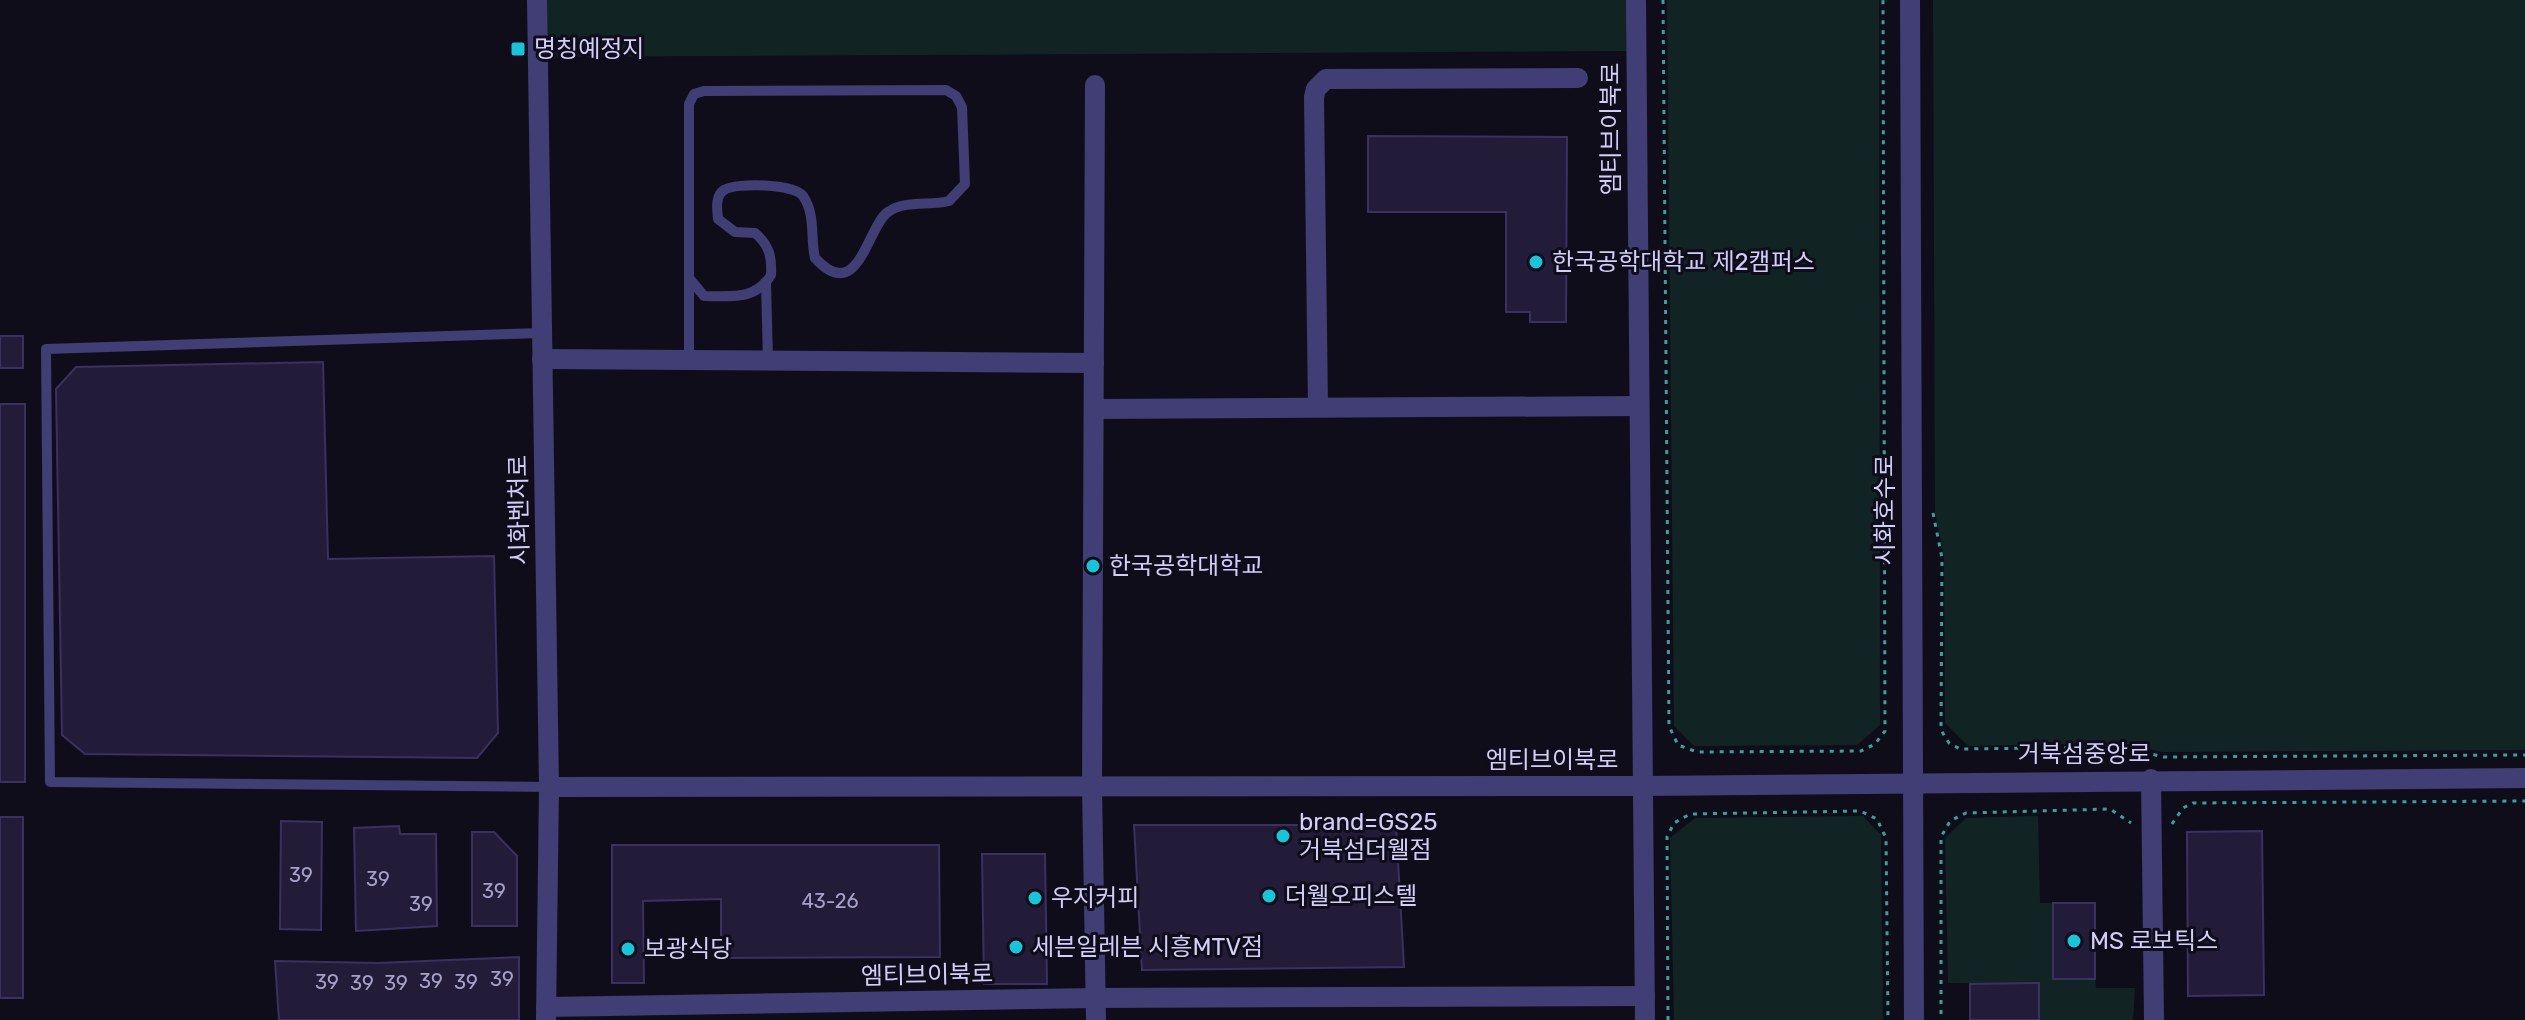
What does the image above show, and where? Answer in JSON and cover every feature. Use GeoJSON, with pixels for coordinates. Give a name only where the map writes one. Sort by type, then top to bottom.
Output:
{"type":"FeatureCollection","features":[{"type":"Feature","properties":{"kind":"street","name":"시화벤처로"},"geometry":{"type":"LineString","coordinates":[[537,0],[549,787],[546,1014]]}},
{"type":"Feature","properties":{"kind":"street","name":"엠티브이북로"},"geometry":{"type":"LineString","coordinates":[[1636,0],[1645,1020]]}},
{"type":"Feature","properties":{"kind":"street","name":"시화호수로"},"geometry":{"type":"LineString","coordinates":[[1910,0],[1914,1020]]}},
{"type":"Feature","properties":{"kind":"street"},"geometry":{"type":"LineString","coordinates":[[1318,407],[1314,97],[1320,83],[1326,79],[1578,78]]}},
{"type":"Feature","properties":{"kind":"street"},"geometry":{"type":"LineString","coordinates":[[1095,85],[1092,786],[1096,1020]]}},
{"type":"Feature","properties":{"kind":"street"},"geometry":{"type":"LineString","coordinates":[[542,359],[1094,363]]}},
{"type":"Feature","properties":{"kind":"street"},"geometry":{"type":"LineString","coordinates":[[1094,409],[1639,406]]}},
{"type":"Feature","properties":{"kind":"street","name":"거북섬중앙로"},"geometry":{"type":"LineString","coordinates":[[1643,786],[2525,778]]}},
{"type":"Feature","properties":{"kind":"street"},"geometry":{"type":"LineString","coordinates":[[2151,779],[2154,1020]]}},
{"type":"Feature","properties":{"kind":"street","name":"엠티브이북로"},"geometry":{"type":"LineString","coordinates":[[549,787],[1643,786]]}},
{"type":"Feature","properties":{"kind":"street","name":"엠티브이북로"},"geometry":{"type":"LineString","coordinates":[[546,1014],[1096,998],[1445,1010],[1645,996]]}},
{"type":"Feature","properties":{"kind":"lane"},"geometry":{"type":"LineString","coordinates":[[689,360],[689,104],[694,94],[704,91],[946,90],[956,96],[962,107],[965,184],[959,192],[936,204],[900,206],[889,211],[878,221],[864,258],[844,272],[822,266],[815,258],[811,212],[801,193],[781,186],[733,187],[723,191],[718,199],[718,219],[735,232],[755,233],[769,247],[772,261],[766,283],[768,361]]}},
{"type":"Feature","properties":{"kind":"lane"},"geometry":{"type":"LineString","coordinates":[[689,278],[704,296],[748,296],[766,283]]}},
{"type":"Feature","properties":{"kind":"lane"},"geometry":{"type":"LineString","coordinates":[[542,333],[46,349],[50,782],[549,787]]}},
{"type":"Feature","properties":{"kind":"path"},"geometry":{"type":"LineString","coordinates":[[1663,0],[1666,726],[1678,745],[1697,755],[1864,750],[1875,744],[1885,731],[1883,0]]}},
{"type":"Feature","properties":{"kind":"path"},"geometry":{"type":"LineString","coordinates":[[1932,509],[1942,558],[1941,730],[1949,743],[1960,751],[2121,747],[2164,757],[2192,759],[2525,755]]}},
{"type":"Feature","properties":{"kind":"path"},"geometry":{"type":"LineString","coordinates":[[1931,731],[1941,730]]}},
{"type":"Feature","properties":{"kind":"path"},"geometry":{"type":"LineString","coordinates":[[1885,731],[1893,731]]}},
{"type":"Feature","properties":{"kind":"path"},"geometry":{"type":"LineString","coordinates":[[1864,750],[1864,757]]}},
{"type":"Feature","properties":{"kind":"path"},"geometry":{"type":"LineString","coordinates":[[2170,834],[2175,818],[2193,803],[2525,801]]}},
{"type":"Feature","properties":{"kind":"path"},"geometry":{"type":"LineString","coordinates":[[1700,805],[1700,814]]}},
{"type":"Feature","properties":{"kind":"path"},"geometry":{"type":"LineString","coordinates":[[1668,1020],[1665,832],[1679,819],[1700,814],[1866,808],[1885,830],[1888,1020]]}},
{"type":"Feature","properties":{"kind":"path"},"geometry":{"type":"LineString","coordinates":[[1941,1014],[1943,831],[1959,814],[1959,808]]}},
{"type":"Feature","properties":{"kind":"path"},"geometry":{"type":"LineString","coordinates":[[1959,814],[2110,809],[2121,813],[2136,831]]}},
{"type":"Feature","properties":{"kind":"path"},"geometry":{"type":"LineString","coordinates":[[1885,830],[1891,830]]}},
{"type":"Feature","properties":{"kind":"path"},"geometry":{"type":"LineString","coordinates":[[1933,831],[1943,831]]}},
{"type":"Feature","properties":{"kind":"green space"},"geometry":{"type":"Polygon","coordinates":[[[537,0],[1636,0],[1637,51],[538,57],[537,0]]]}},
{"type":"Feature","properties":{"kind":"green space"},"geometry":{"type":"Polygon","coordinates":[[[1667,0],[1879,0],[1880,725],[1857,745],[1694,746],[1674,726],[1667,0]]]}},
{"type":"Feature","properties":{"kind":"green space"},"geometry":{"type":"Polygon","coordinates":[[[1933,0],[2525,0],[2525,750],[2162,752],[2121,743],[1968,746],[1945,723],[1944,558],[1935,512],[1933,0]]]}},
{"type":"Feature","properties":{"kind":"green space"},"geometry":{"type":"Polygon","coordinates":[[[1863,816],[1881,835],[1883,1020],[1674,1020],[1670,838],[1695,818],[1863,816]]]}},
{"type":"Feature","properties":{"kind":"green space"},"geometry":{"type":"Polygon","coordinates":[[[2038,816],[2040,903],[2053,903],[2053,979],[2095,979],[2096,988],[2135,988],[2133,1020],[2039,1020],[2039,984],[1948,983],[1945,838],[1966,818],[2038,816]]]}},
{"type":"Feature","properties":{"kind":"building","name":"한국공학대학교 제2캠퍼스"},"geometry":{"type":"Polygon","coordinates":[[[1368,136],[1567,137],[1566,322],[1530,322],[1530,312],[1506,312],[1506,212],[1368,212],[1368,136]]]}},
{"type":"Feature","properties":{"kind":"building"},"geometry":{"type":"Polygon","coordinates":[[[0,336],[23,336],[23,368],[0,368],[0,336]]]}},
{"type":"Feature","properties":{"kind":"building"},"geometry":{"type":"Polygon","coordinates":[[[323,362],[328,559],[494,556],[498,733],[477,758],[85,754],[62,735],[56,389],[76,367],[323,362]]]}},
{"type":"Feature","properties":{"kind":"building"},"geometry":{"type":"Polygon","coordinates":[[[0,404],[25,404],[25,782],[0,782],[0,404]]]}},
{"type":"Feature","properties":{"kind":"building"},"geometry":{"type":"Polygon","coordinates":[[[0,817],[23,817],[23,998],[0,998],[0,817]]]}},
{"type":"Feature","properties":{"kind":"building"},"geometry":{"type":"Polygon","coordinates":[[[281,821],[322,822],[321,930],[280,929],[281,821]]]}},
{"type":"Feature","properties":{"kind":"building","name":"더웰오피스텔"},"geometry":{"type":"Polygon","coordinates":[[[1134,825],[1396,825],[1404,967],[1142,970],[1134,825]]]}},
{"type":"Feature","properties":{"kind":"building"},"geometry":{"type":"Polygon","coordinates":[[[399,826],[400,834],[436,834],[437,926],[356,931],[354,828],[399,826]]]}},
{"type":"Feature","properties":{"kind":"building"},"geometry":{"type":"Polygon","coordinates":[[[2262,831],[2264,995],[2188,996],[2187,832],[2262,831]]]}},
{"type":"Feature","properties":{"kind":"building"},"geometry":{"type":"Polygon","coordinates":[[[472,832],[494,832],[517,856],[517,926],[472,926],[472,832]]]}},
{"type":"Feature","properties":{"kind":"building"},"geometry":{"type":"Polygon","coordinates":[[[612,845],[939,845],[940,957],[721,958],[721,899],[643,901],[644,983],[612,983],[612,845]]]}},
{"type":"Feature","properties":{"kind":"building"},"geometry":{"type":"Polygon","coordinates":[[[982,854],[1045,854],[1047,984],[984,984],[982,854]]]}},
{"type":"Feature","properties":{"kind":"building","name":"MS 로보틱스"},"geometry":{"type":"Polygon","coordinates":[[[2053,903],[2095,903],[2095,979],[2053,979],[2053,903]]]}},
{"type":"Feature","properties":{"kind":"building"},"geometry":{"type":"Polygon","coordinates":[[[519,957],[519,1020],[279,1020],[275,961],[378,963],[519,957]]]}},
{"type":"Feature","properties":{"kind":"building"},"geometry":{"type":"Polygon","coordinates":[[[2039,983],[2039,1020],[1970,1020],[1970,984],[2039,983]]]}},
{"type":"Feature","properties":{"kind":"place","name":"명칭예정지"},"geometry":{"type":"Point","coordinates":[518,49]}},
{"type":"Feature","properties":{"kind":"place","name":"한국공학대학교 제2캠퍼스"},"geometry":{"type":"Point","coordinates":[1536,262]}},
{"type":"Feature","properties":{"kind":"place","name":"한국공학대학교"},"geometry":{"type":"Point","coordinates":[1093,566]}},
{"type":"Feature","properties":{"kind":"place","name":"brand=GS25 거북섬더웰점"},"geometry":{"type":"Point","coordinates":[1283,836]}},
{"type":"Feature","properties":{"kind":"place","name":"더웰오피스텔"},"geometry":{"type":"Point","coordinates":[1269,896]}},
{"type":"Feature","properties":{"kind":"place","name":"우지커피"},"geometry":{"type":"Point","coordinates":[1035,898]}},
{"type":"Feature","properties":{"kind":"place","name":"MS 로보틱스"},"geometry":{"type":"Point","coordinates":[2074,941]}},
{"type":"Feature","properties":{"kind":"place","name":"세븐일레븐 시흥MTV점"},"geometry":{"type":"Point","coordinates":[1016,947]}},
{"type":"Feature","properties":{"kind":"place","name":"보광식당"},"geometry":{"type":"Point","coordinates":[628,949]}}]}
